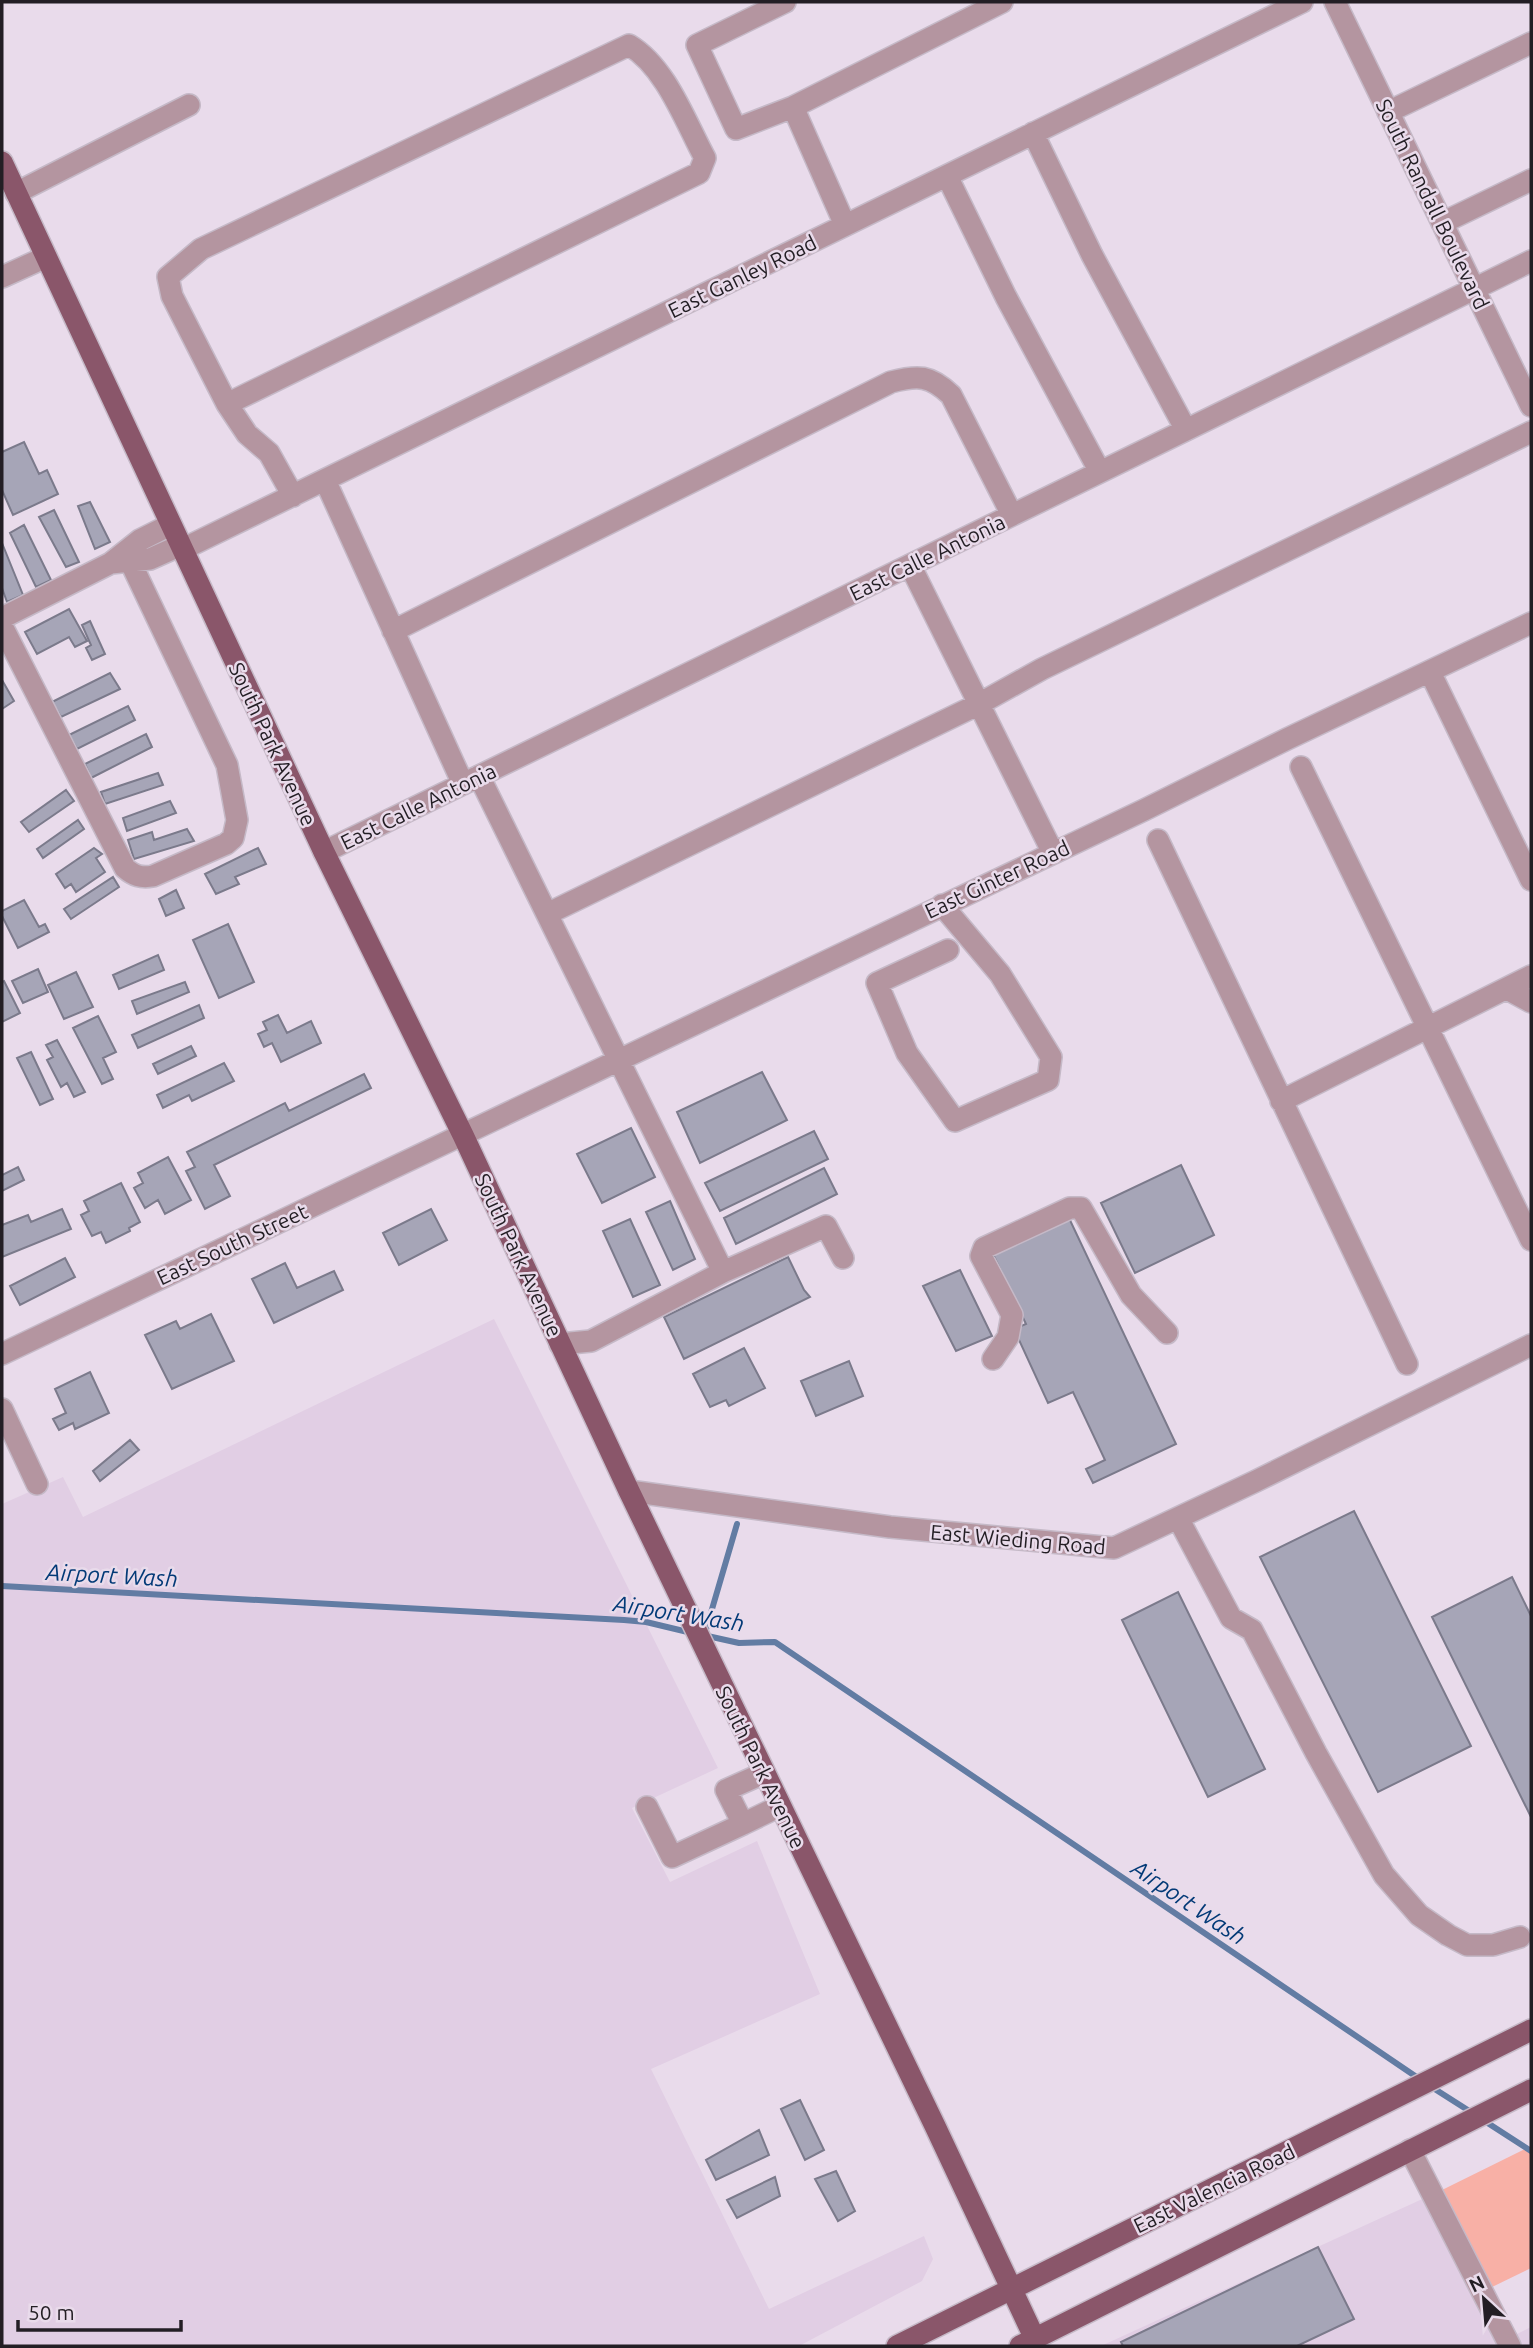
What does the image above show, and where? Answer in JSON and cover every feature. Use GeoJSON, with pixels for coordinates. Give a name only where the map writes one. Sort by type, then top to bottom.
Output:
{"type":"FeatureCollection","features":[{"type":"Feature","properties":{"kind":"main road","name":"South Park Avenue"},"geometry":{"type":"LineString","coordinates":[[7,177],[324,852],[463,1135],[656,1549],[1013,2289],[1031,2344]]}},
{"type":"Feature","properties":{"kind":"main road","name":"East Valencia Road"},"geometry":{"type":"LineString","coordinates":[[897,2346],[1531,2030]]}},
{"type":"Feature","properties":{"kind":"main road"},"geometry":{"type":"LineString","coordinates":[[1031,2344],[1416,2146],[1528,2092]]}},
{"type":"Feature","properties":{"kind":"street"},"geometry":{"type":"LineString","coordinates":[[785,2],[697,45],[736,129],[793,107],[1002,2]]}},
{"type":"Feature","properties":{"kind":"street","name":"East Ganley Road"},"geometry":{"type":"LineString","coordinates":[[120,562],[150,559],[180,548],[293,496],[1302,2]]}},
{"type":"Feature","properties":{"kind":"street","name":"South Randall Boulevard"},"geometry":{"type":"LineString","coordinates":[[1335,2],[1531,406]]}},
{"type":"Feature","properties":{"kind":"street"},"geometry":{"type":"LineString","coordinates":[[1388,112],[1531,43]]}},
{"type":"Feature","properties":{"kind":"street"},"geometry":{"type":"LineString","coordinates":[[227,404],[699,173],[705,158],[658,70],[629,45],[201,249],[168,277],[172,296],[227,404],[247,433],[269,453],[293,496]]}},
{"type":"Feature","properties":{"kind":"street"},"geometry":{"type":"LineString","coordinates":[[7,177],[189,105]]}},
{"type":"Feature","properties":{"kind":"street"},"geometry":{"type":"LineString","coordinates":[[793,107],[845,225]]}},
{"type":"Feature","properties":{"kind":"street"},"geometry":{"type":"LineString","coordinates":[[1033,134],[1092,255],[1186,430]]}},
{"type":"Feature","properties":{"kind":"street"},"geometry":{"type":"LineString","coordinates":[[947,176],[1006,297],[1100,472]]}},
{"type":"Feature","properties":{"kind":"street"},"geometry":{"type":"LineString","coordinates":[[1442,223],[1531,180]]}},
{"type":"Feature","properties":{"kind":"street"},"geometry":{"type":"LineString","coordinates":[[2,278],[46,257]]}},
{"type":"Feature","properties":{"kind":"street","name":"East Calle Antonia"},"geometry":{"type":"LineString","coordinates":[[324,852],[1531,261]]}},
{"type":"Feature","properties":{"kind":"street"},"geometry":{"type":"LineString","coordinates":[[393,631],[891,382],[909,377],[938,383],[951,394],[1012,515]]}},
{"type":"Feature","properties":{"kind":"street"},"geometry":{"type":"LineString","coordinates":[[547,914],[979,704],[1042,669],[1531,432]]}},
{"type":"Feature","properties":{"kind":"street"},"geometry":{"type":"LineString","coordinates":[[325,480],[393,631],[471,780],[547,914],[723,1272]]}},
{"type":"Feature","properties":{"kind":"street"},"geometry":{"type":"LineString","coordinates":[[2,618],[120,562],[140,540],[170,525]]}},
{"type":"Feature","properties":{"kind":"street"},"geometry":{"type":"LineString","coordinates":[[2,626],[125,868],[141,877],[153,876],[226,844],[233,838],[237,820],[227,765],[120,562]]}},
{"type":"Feature","properties":{"kind":"street"},"geometry":{"type":"LineString","coordinates":[[910,565],[1053,853]]}},
{"type":"Feature","properties":{"kind":"street","name":"East Ginter Road"},"geometry":{"type":"LineString","coordinates":[[463,1135],[1531,624]]}},
{"type":"Feature","properties":{"kind":"street"},"geometry":{"type":"LineString","coordinates":[[1430,672],[1531,880]]}},
{"type":"Feature","properties":{"kind":"street"},"geometry":{"type":"LineString","coordinates":[[1301,767],[1531,1240]]}},
{"type":"Feature","properties":{"kind":"street"},"geometry":{"type":"LineString","coordinates":[[1158,840],[1407,1364]]}},
{"type":"Feature","properties":{"kind":"street"},"geometry":{"type":"LineString","coordinates":[[942,905],[1000,974],[1051,1056],[1048,1080],[955,1121],[907,1052],[877,983],[948,950]]}},
{"type":"Feature","properties":{"kind":"street"},"geometry":{"type":"LineString","coordinates":[[1281,1101],[1531,976]]}},
{"type":"Feature","properties":{"kind":"street"},"geometry":{"type":"LineString","coordinates":[[1507,989],[1531,1002]]}},
{"type":"Feature","properties":{"kind":"street","name":"East South Street"},"geometry":{"type":"LineString","coordinates":[[2,1354],[463,1135]]}},
{"type":"Feature","properties":{"kind":"street"},"geometry":{"type":"LineString","coordinates":[[993,1359],[1008,1337],[1012,1315],[981,1255],[984,1248],[1070,1208],[1081,1208],[1131,1295],[1167,1333]]}},
{"type":"Feature","properties":{"kind":"street"},"geometry":{"type":"LineString","coordinates":[[560,1344],[591,1341],[723,1272],[825,1226],[843,1258]]}},
{"type":"Feature","properties":{"kind":"street","name":"East Wieding Road"},"geometry":{"type":"LineString","coordinates":[[629,1491],[890,1527],[1114,1548],[1531,1345]]}},
{"type":"Feature","properties":{"kind":"street"},"geometry":{"type":"LineString","coordinates":[[2,1409],[37,1484]]}},
{"type":"Feature","properties":{"kind":"street"},"geometry":{"type":"LineString","coordinates":[[1178,1518],[1231,1618],[1252,1630],[1384,1875],[1419,1915],[1448,1936],[1467,1945],[1493,1945],[1520,1937]]}},
{"type":"Feature","properties":{"kind":"street"},"geometry":{"type":"LineString","coordinates":[[743,1824],[726,1790],[764,1773]]}},
{"type":"Feature","properties":{"kind":"street"},"geometry":{"type":"LineString","coordinates":[[647,1807],[672,1857],[780,1806]]}},
{"type":"Feature","properties":{"kind":"street"},"geometry":{"type":"LineString","coordinates":[[1416,2146],[1510,2346]]}},
{"type":"Feature","properties":{"kind":"shaded area"},"geometry":{"type":"Polygon","coordinates":[[[494,1319],[718,1768],[632,1808],[670,1882],[757,1841],[820,1994],[651,2069],[769,2309],[924,2236],[933,2259],[922,2281],[799,2346],[2,2346],[2,1504],[63,1477],[83,1517],[494,1319]]]}},
{"type":"Feature","properties":{"kind":"shaded area"},"geometry":{"type":"Polygon","coordinates":[[[1531,2146],[1531,2268],[1490,2288],[1442,2190],[1531,2146]]]}},
{"type":"Feature","properties":{"kind":"shaded area"},"geometry":{"type":"Polygon","coordinates":[[[1442,2190],[1515,2335],[1531,2327],[1531,2346],[1101,2346],[1442,2190]]]}},
{"type":"Feature","properties":{"kind":"building"},"geometry":{"type":"Polygon","coordinates":[[[24,442],[39,474],[47,470],[58,494],[13,515],[2,490],[2,452],[24,442]]]}},
{"type":"Feature","properties":{"kind":"building"},"geometry":{"type":"Polygon","coordinates":[[[90,502],[110,542],[95,549],[78,506],[90,502]]]}},
{"type":"Feature","properties":{"kind":"building"},"geometry":{"type":"Polygon","coordinates":[[[54,510],[79,562],[66,567],[39,517],[54,510]]]}},
{"type":"Feature","properties":{"kind":"building"},"geometry":{"type":"Polygon","coordinates":[[[24,525],[51,580],[36,587],[10,533],[24,525]]]}},
{"type":"Feature","properties":{"kind":"building"},"geometry":{"type":"Polygon","coordinates":[[[2,543],[23,595],[7,602],[2,588],[2,543]]]}},
{"type":"Feature","properties":{"kind":"building"},"geometry":{"type":"Polygon","coordinates":[[[69,609],[87,641],[75,647],[69,637],[37,654],[25,632],[69,609]]]}},
{"type":"Feature","properties":{"kind":"building"},"geometry":{"type":"Polygon","coordinates":[[[90,621],[105,654],[92,660],[86,648],[91,645],[82,625],[90,621]]]}},
{"type":"Feature","properties":{"kind":"building"},"geometry":{"type":"Polygon","coordinates":[[[110,673],[120,689],[61,717],[52,702],[110,673]]]}},
{"type":"Feature","properties":{"kind":"building"},"geometry":{"type":"Polygon","coordinates":[[[2,680],[14,701],[2,709],[2,680]]]}},
{"type":"Feature","properties":{"kind":"building"},"geometry":{"type":"Polygon","coordinates":[[[128,706],[135,720],[77,749],[69,735],[128,706]]]}},
{"type":"Feature","properties":{"kind":"building"},"geometry":{"type":"Polygon","coordinates":[[[146,734],[152,747],[91,778],[85,764],[146,734]]]}},
{"type":"Feature","properties":{"kind":"building"},"geometry":{"type":"Polygon","coordinates":[[[158,773],[163,785],[105,804],[101,792],[158,773]]]}},
{"type":"Feature","properties":{"kind":"building"},"geometry":{"type":"Polygon","coordinates":[[[66,790],[74,801],[29,832],[21,822],[66,790]]]}},
{"type":"Feature","properties":{"kind":"building"},"geometry":{"type":"Polygon","coordinates":[[[170,801],[176,813],[127,831],[123,818],[170,801]]]}},
{"type":"Feature","properties":{"kind":"building"},"geometry":{"type":"Polygon","coordinates":[[[78,820],[84,829],[43,858],[37,849],[78,820]]]}},
{"type":"Feature","properties":{"kind":"building"},"geometry":{"type":"Polygon","coordinates":[[[187,829],[194,841],[134,859],[128,840],[152,832],[154,840],[187,829]]]}},
{"type":"Feature","properties":{"kind":"building"},"geometry":{"type":"Polygon","coordinates":[[[94,848],[102,854],[96,858],[105,872],[76,892],[71,884],[65,888],[56,874],[94,848]]]}},
{"type":"Feature","properties":{"kind":"building"},"geometry":{"type":"Polygon","coordinates":[[[258,848],[266,864],[235,877],[239,884],[216,894],[205,874],[258,848]]]}},
{"type":"Feature","properties":{"kind":"building"},"geometry":{"type":"Polygon","coordinates":[[[113,877],[119,887],[71,919],[64,909],[113,877]]]}},
{"type":"Feature","properties":{"kind":"building"},"geometry":{"type":"Polygon","coordinates":[[[176,890],[184,908],[166,916],[159,899],[176,890]]]}},
{"type":"Feature","properties":{"kind":"building"},"geometry":{"type":"Polygon","coordinates":[[[24,900],[39,927],[45,924],[49,932],[18,948],[2,911],[24,900]]]}},
{"type":"Feature","properties":{"kind":"building"},"geometry":{"type":"Polygon","coordinates":[[[228,924],[254,982],[219,998],[193,940],[228,924]]]}},
{"type":"Feature","properties":{"kind":"building"},"geometry":{"type":"Polygon","coordinates":[[[158,955],[164,970],[119,989],[113,975],[158,955]]]}},
{"type":"Feature","properties":{"kind":"building"},"geometry":{"type":"Polygon","coordinates":[[[38,969],[48,992],[23,1003],[12,981],[38,969]]]}},
{"type":"Feature","properties":{"kind":"building"},"geometry":{"type":"Polygon","coordinates":[[[76,972],[93,1007],[64,1019],[48,985],[76,972]]]}},
{"type":"Feature","properties":{"kind":"building"},"geometry":{"type":"Polygon","coordinates":[[[4,981],[20,1013],[2,1022],[2,982],[4,981]]]}},
{"type":"Feature","properties":{"kind":"building"},"geometry":{"type":"Polygon","coordinates":[[[185,982],[189,992],[137,1014],[132,1001],[185,982]]]}},
{"type":"Feature","properties":{"kind":"building"},"geometry":{"type":"Polygon","coordinates":[[[199,1005],[204,1018],[138,1048],[132,1035],[199,1005]]]}},
{"type":"Feature","properties":{"kind":"building"},"geometry":{"type":"Polygon","coordinates":[[[278,1015],[287,1033],[311,1021],[321,1043],[281,1062],[272,1043],[264,1047],[258,1034],[267,1030],[263,1022],[278,1015]]]}},
{"type":"Feature","properties":{"kind":"building"},"geometry":{"type":"Polygon","coordinates":[[[98,1016],[116,1052],[103,1058],[113,1079],[102,1084],[73,1028],[98,1016]]]}},
{"type":"Feature","properties":{"kind":"building"},"geometry":{"type":"Polygon","coordinates":[[[57,1040],[85,1092],[74,1097],[67,1083],[61,1087],[47,1060],[53,1057],[46,1045],[57,1040]]]}},
{"type":"Feature","properties":{"kind":"building"},"geometry":{"type":"Polygon","coordinates":[[[191,1046],[196,1056],[158,1074],[153,1064],[191,1046]]]}},
{"type":"Feature","properties":{"kind":"building"},"geometry":{"type":"Polygon","coordinates":[[[31,1052],[53,1099],[40,1105],[17,1058],[31,1052]]]}},
{"type":"Feature","properties":{"kind":"building"},"geometry":{"type":"Polygon","coordinates":[[[224,1063],[234,1081],[192,1101],[189,1095],[163,1108],[157,1095],[224,1063]]]}},
{"type":"Feature","properties":{"kind":"building"},"geometry":{"type":"Polygon","coordinates":[[[762,1072],[787,1120],[700,1163],[677,1112],[762,1072]]]}},
{"type":"Feature","properties":{"kind":"building"},"geometry":{"type":"Polygon","coordinates":[[[364,1074],[371,1088],[214,1165],[230,1196],[205,1209],[186,1171],[195,1167],[187,1152],[285,1103],[289,1111],[364,1074]]]}},
{"type":"Feature","properties":{"kind":"building"},"geometry":{"type":"Polygon","coordinates":[[[631,1128],[655,1177],[602,1203],[577,1154],[631,1128]]]}},
{"type":"Feature","properties":{"kind":"building"},"geometry":{"type":"Polygon","coordinates":[[[814,1131],[828,1159],[720,1211],[705,1183],[814,1131]]]}},
{"type":"Feature","properties":{"kind":"building"},"geometry":{"type":"Polygon","coordinates":[[[168,1157],[191,1200],[165,1214],[158,1200],[145,1208],[134,1188],[143,1183],[138,1173],[168,1157]]]}},
{"type":"Feature","properties":{"kind":"building"},"geometry":{"type":"Polygon","coordinates":[[[1181,1165],[1214,1235],[1135,1273],[1101,1203],[1181,1165]]]}},
{"type":"Feature","properties":{"kind":"building"},"geometry":{"type":"Polygon","coordinates":[[[18,1167],[24,1180],[2,1191],[2,1175],[18,1167]]]}},
{"type":"Feature","properties":{"kind":"building"},"geometry":{"type":"Polygon","coordinates":[[[824,1168],[837,1194],[736,1244],[724,1218],[824,1168]]]}},
{"type":"Feature","properties":{"kind":"building"},"geometry":{"type":"Polygon","coordinates":[[[121,1183],[140,1222],[129,1228],[130,1231],[106,1243],[101,1232],[92,1236],[81,1215],[89,1211],[84,1201],[121,1183]]]}},
{"type":"Feature","properties":{"kind":"building"},"geometry":{"type":"Polygon","coordinates":[[[670,1201],[695,1259],[673,1270],[646,1212],[670,1201]]]}},
{"type":"Feature","properties":{"kind":"building"},"geometry":{"type":"Polygon","coordinates":[[[62,1209],[71,1229],[2,1257],[2,1225],[28,1215],[31,1222],[62,1209]]]}},
{"type":"Feature","properties":{"kind":"building"},"geometry":{"type":"Polygon","coordinates":[[[431,1209],[447,1240],[399,1265],[383,1233],[431,1209]]]}},
{"type":"Feature","properties":{"kind":"building"},"geometry":{"type":"Polygon","coordinates":[[[1068,1216],[1176,1444],[1093,1483],[1086,1469],[1105,1460],[1073,1392],[1048,1403],[1014,1329],[1026,1324],[992,1252],[1068,1216]]]}},
{"type":"Feature","properties":{"kind":"building"},"geometry":{"type":"Polygon","coordinates":[[[630,1219],[660,1285],[633,1297],[603,1231],[630,1219]]]}},
{"type":"Feature","properties":{"kind":"building"},"geometry":{"type":"Polygon","coordinates":[[[788,1257],[810,1297],[684,1359],[664,1317],[788,1257]]]}},
{"type":"Feature","properties":{"kind":"building"},"geometry":{"type":"Polygon","coordinates":[[[65,1258],[75,1277],[20,1305],[10,1286],[65,1258]]]}},
{"type":"Feature","properties":{"kind":"building"},"geometry":{"type":"Polygon","coordinates":[[[285,1263],[297,1288],[334,1271],[343,1290],[274,1323],[252,1279],[285,1263]]]}},
{"type":"Feature","properties":{"kind":"building"},"geometry":{"type":"Polygon","coordinates":[[[960,1270],[992,1336],[956,1351],[923,1286],[960,1270]]]}},
{"type":"Feature","properties":{"kind":"building"},"geometry":{"type":"Polygon","coordinates":[[[211,1314],[234,1361],[172,1389],[145,1335],[176,1321],[180,1329],[211,1314]]]}},
{"type":"Feature","properties":{"kind":"building"},"geometry":{"type":"Polygon","coordinates":[[[744,1348],[765,1388],[729,1406],[726,1400],[710,1407],[693,1374],[744,1348]]]}},
{"type":"Feature","properties":{"kind":"building"},"geometry":{"type":"Polygon","coordinates":[[[849,1361],[863,1396],[816,1416],[801,1381],[849,1361]]]}},
{"type":"Feature","properties":{"kind":"building"},"geometry":{"type":"Polygon","coordinates":[[[90,1372],[109,1413],[75,1429],[73,1423],[59,1430],[53,1419],[66,1413],[55,1389],[90,1372]]]}},
{"type":"Feature","properties":{"kind":"building"},"geometry":{"type":"Polygon","coordinates":[[[130,1440],[139,1450],[100,1481],[93,1471],[130,1440]]]}},
{"type":"Feature","properties":{"kind":"building"},"geometry":{"type":"Polygon","coordinates":[[[1354,1511],[1471,1746],[1378,1792],[1260,1557],[1354,1511]]]}},
{"type":"Feature","properties":{"kind":"building"},"geometry":{"type":"Polygon","coordinates":[[[1512,1577],[1531,1616],[1531,1817],[1432,1617],[1512,1577]]]}},
{"type":"Feature","properties":{"kind":"building"},"geometry":{"type":"Polygon","coordinates":[[[1178,1592],[1265,1769],[1208,1797],[1122,1620],[1178,1592]]]}},
{"type":"Feature","properties":{"kind":"building"},"geometry":{"type":"Polygon","coordinates":[[[800,2100],[824,2150],[805,2160],[781,2109],[800,2100]]]}},
{"type":"Feature","properties":{"kind":"building"},"geometry":{"type":"Polygon","coordinates":[[[759,2130],[769,2155],[716,2180],[706,2160],[759,2130]]]}},
{"type":"Feature","properties":{"kind":"building"},"geometry":{"type":"Polygon","coordinates":[[[836,2171],[855,2211],[838,2221],[815,2179],[836,2171]]]}},
{"type":"Feature","properties":{"kind":"building"},"geometry":{"type":"Polygon","coordinates":[[[775,2177],[780,2196],[737,2218],[727,2200],[775,2177]]]}},
{"type":"Feature","properties":{"kind":"building"},"geometry":{"type":"Polygon","coordinates":[[[1318,2247],[1354,2319],[1297,2346],[1123,2346],[1121,2342],[1318,2247]]]}},
{"type":"Feature","properties":{"kind":"waterway"},"geometry":{"type":"LineString","coordinates":[[705,1633],[737,1524]]}},
{"type":"Feature","properties":{"kind":"waterway","name":"Airport Wash"},"geometry":{"type":"LineString","coordinates":[[2,1586],[624,1620],[646,1622],[692,1633]]}},
{"type":"Feature","properties":{"kind":"waterway","name":"Airport Wash"},"geometry":{"type":"LineString","coordinates":[[703,1635],[739,1643],[775,1642],[1421,2080]]}},
{"type":"Feature","properties":{"kind":"waterway"},"geometry":{"type":"LineString","coordinates":[[1430,2086],[1474,2114]]}},
{"type":"Feature","properties":{"kind":"waterway"},"geometry":{"type":"LineString","coordinates":[[1483,2120],[1531,2151]]}}]}
